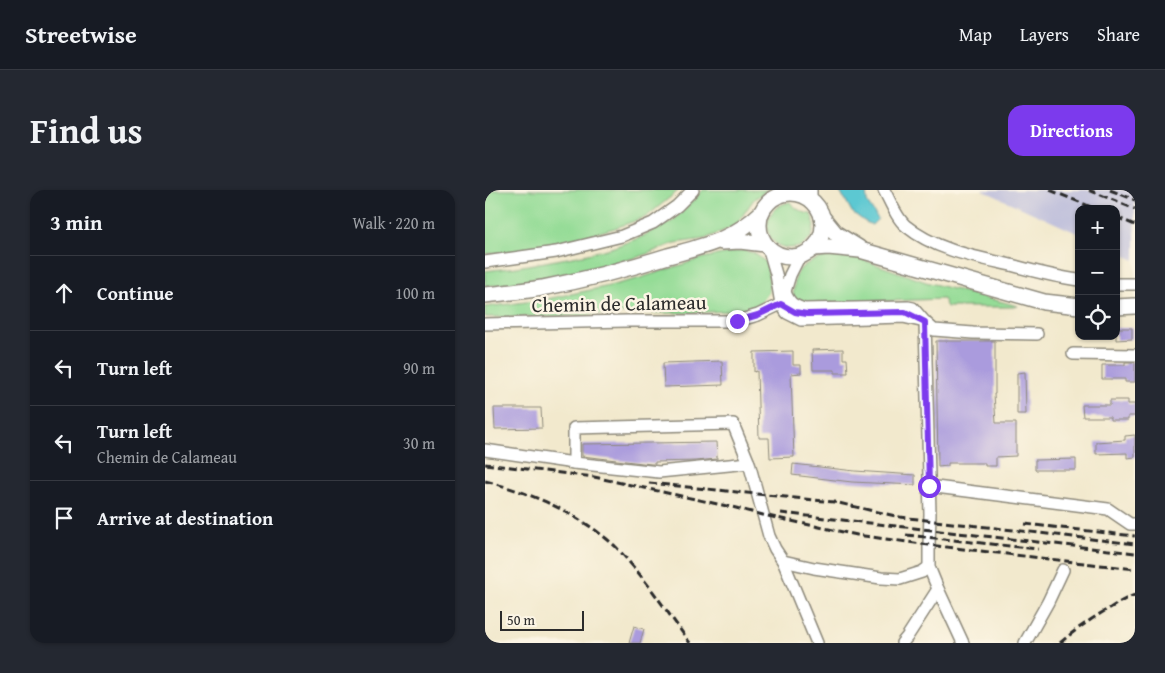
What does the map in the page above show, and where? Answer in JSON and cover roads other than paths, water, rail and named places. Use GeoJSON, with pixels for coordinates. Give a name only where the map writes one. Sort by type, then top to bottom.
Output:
{"type":"FeatureCollection","features":[{"type":"Feature","properties":{"kind":"main road"},"geometry":{"type":"LineString","coordinates":[[485,295],[542,288],[630,268],[716,242],[750,224],[772,199],[789,192],[804,196],[811,195],[822,217],[822,234],[819,242],[807,254],[799,257],[788,258],[778,255],[767,247],[761,237],[759,221],[761,213]]}},
{"type":"Feature","properties":{"kind":"main road"},"geometry":{"type":"LineString","coordinates":[[822,217],[835,232],[860,250]]}},
{"type":"Feature","properties":{"kind":"main road"},"geometry":{"type":"LineString","coordinates":[[716,242],[740,241],[767,247]]}},
{"type":"Feature","properties":{"kind":"main road"},"geometry":{"type":"LineString","coordinates":[[814,248],[860,250],[1044,302],[1075,306]]}},
{"type":"Feature","properties":{"kind":"main road"},"geometry":{"type":"LineString","coordinates":[[1120,307],[1135,306]]}},
{"type":"Feature","properties":{"kind":"street"},"geometry":{"type":"LineString","coordinates":[[485,262],[556,252],[622,236],[653,223],[677,206],[693,190]]}},
{"type":"Feature","properties":{"kind":"street"},"geometry":{"type":"LineString","coordinates":[[884,190],[905,225],[929,240],[964,254],[1060,278],[1075,280]]}},
{"type":"Feature","properties":{"kind":"street"},"geometry":{"type":"LineString","coordinates":[[767,247],[776,274],[781,304],[787,313],[801,320],[903,318],[925,322]]}},
{"type":"Feature","properties":{"kind":"street"},"geometry":{"type":"LineString","coordinates":[[781,304],[789,275],[799,257]]}},
{"type":"Feature","properties":{"kind":"street"},"geometry":{"type":"LineString","coordinates":[[1120,284],[1135,284]]}},
{"type":"Feature","properties":{"kind":"street"},"geometry":{"type":"LineString","coordinates":[[785,292],[792,304],[804,309],[908,307],[913,308],[934,330],[973,334],[1037,334]]}},
{"type":"Feature","properties":{"kind":"street","name":"Chemin de Calameau"},"geometry":{"type":"LineString","coordinates":[[485,324],[737,321],[758,315],[781,304]]}},
{"type":"Feature","properties":{"kind":"street"},"geometry":{"type":"LineString","coordinates":[[925,322],[930,514],[929,567],[963,643]]}},
{"type":"Feature","properties":{"kind":"street"},"geometry":{"type":"LineString","coordinates":[[1073,354],[1135,355]]}},
{"type":"Feature","properties":{"kind":"street"},"geometry":{"type":"LineString","coordinates":[[574,463],[574,428],[733,424],[749,463],[769,536],[783,561],[817,643]]}},
{"type":"Feature","properties":{"kind":"street"},"geometry":{"type":"LineString","coordinates":[[485,450],[574,463],[659,472],[749,463]]}},
{"type":"Feature","properties":{"kind":"street"},"geometry":{"type":"LineString","coordinates":[[929,486],[1108,509],[1130,524],[1135,524]]}},
{"type":"Feature","properties":{"kind":"street"},"geometry":{"type":"LineString","coordinates":[[783,561],[814,568],[900,579],[922,572],[929,567]]}},
{"type":"Feature","properties":{"kind":"street"},"geometry":{"type":"LineString","coordinates":[[1025,643],[1063,570]]}},
{"type":"Feature","properties":{"kind":"street"},"geometry":{"type":"LineString","coordinates":[[902,643],[938,589]]}},
{"type":"Feature","properties":{"kind":"water"},"geometry":{"type":"Polygon","coordinates":[[[838,190],[866,190],[867,202],[878,219],[872,225],[864,221],[852,212],[838,190]]]}},
{"type":"Feature","properties":{"kind":"railway"},"geometry":{"type":"LineString","coordinates":[[1050,190],[1086,205]]}},
{"type":"Feature","properties":{"kind":"railway"},"geometry":{"type":"LineString","coordinates":[[1089,190],[1135,209]]}},
{"type":"Feature","properties":{"kind":"railway"},"geometry":{"type":"LineString","coordinates":[[1110,190],[1135,200]]}},
{"type":"Feature","properties":{"kind":"railway"},"geometry":{"type":"LineString","coordinates":[[1120,219],[1135,225]]}},
{"type":"Feature","properties":{"kind":"railway"},"geometry":{"type":"LineString","coordinates":[[485,464],[594,477],[857,535],[1135,569]]}},
{"type":"Feature","properties":{"kind":"railway"},"geometry":{"type":"LineString","coordinates":[[485,481],[537,498],[570,514],[601,534],[617,548],[638,573],[690,643]]}},
{"type":"Feature","properties":{"kind":"railway"},"geometry":{"type":"LineString","coordinates":[[649,483],[834,502],[900,517],[1135,544]]}},
{"type":"Feature","properties":{"kind":"railway"},"geometry":{"type":"LineString","coordinates":[[781,513],[1135,553]]}},
{"type":"Feature","properties":{"kind":"railway"},"geometry":{"type":"LineString","coordinates":[[1025,524],[1135,536]]}},
{"type":"Feature","properties":{"kind":"railway"},"geometry":{"type":"LineString","coordinates":[[906,535],[1038,549]]}},
{"type":"Feature","properties":{"kind":"railway"},"geometry":{"type":"LineString","coordinates":[[1060,643],[1097,616],[1135,595]]}}]}
